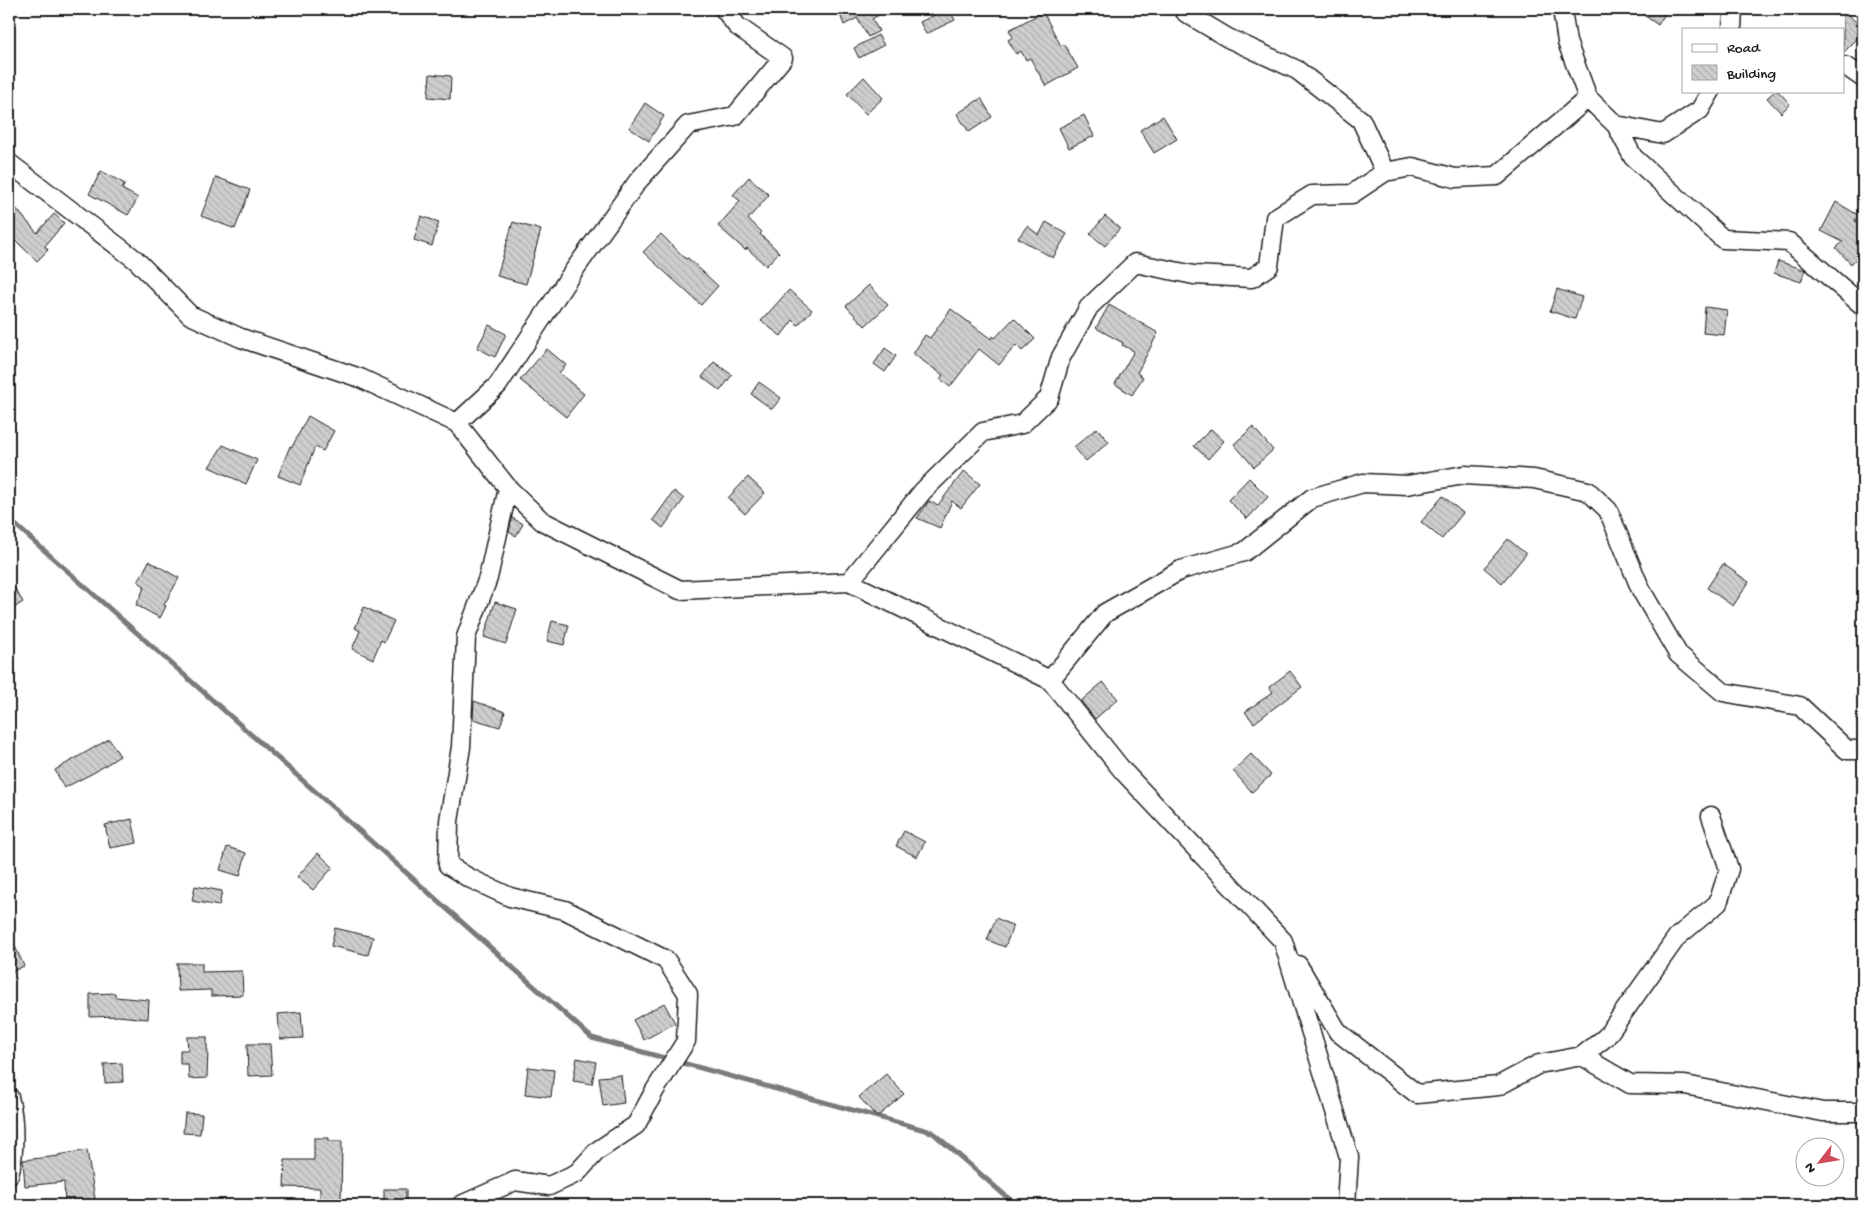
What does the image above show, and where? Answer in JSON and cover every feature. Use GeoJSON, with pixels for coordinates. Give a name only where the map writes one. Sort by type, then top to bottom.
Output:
{"type":"FeatureCollection","features":[{"type":"Feature","properties":{"kind":"street"},"geometry":{"type":"LineString","coordinates":[[457,423],[498,385],[570,276],[638,181],[688,125],[735,116],[783,58],[737,26],[724,9]]}},
{"type":"Feature","properties":{"kind":"street"},"geometry":{"type":"LineString","coordinates":[[1182,9],[1228,38],[1297,70],[1361,120],[1385,172]]}},
{"type":"Feature","properties":{"kind":"street"},"geometry":{"type":"LineString","coordinates":[[1562,9],[1567,42],[1588,98],[1616,125],[1633,156],[1723,239],[1789,242],[1863,306]]}},
{"type":"Feature","properties":{"kind":"street"},"geometry":{"type":"LineString","coordinates":[[1732,28],[1733,9]]}},
{"type":"Feature","properties":{"kind":"street"},"geometry":{"type":"LineString","coordinates":[[1844,66],[1863,78]]}},
{"type":"Feature","properties":{"kind":"street"},"geometry":{"type":"LineString","coordinates":[[1616,125],[1663,134],[1700,110],[1710,92]]}},
{"type":"Feature","properties":{"kind":"street"},"geometry":{"type":"LineString","coordinates":[[849,582],[923,491],[983,432],[1022,424],[1049,398],[1061,357],[1089,307],[1135,263],[1194,275],[1252,278],[1269,266],[1275,218],[1312,195],[1352,194],[1385,172],[1412,167],[1455,178],[1497,176],[1588,98]]}},
{"type":"Feature","properties":{"kind":"street"},"geometry":{"type":"LineString","coordinates":[[9,163],[136,260],[190,315],[241,338],[360,378],[457,423],[508,488],[542,521],[680,590],[849,582],[1050,680],[1123,771],[1283,940],[1338,1032],[1417,1094],[1498,1086],[1539,1064],[1582,1056],[1606,1037],[1677,937],[1718,903],[1729,869],[1711,816]]}},
{"type":"Feature","properties":{"kind":"street"},"geometry":{"type":"LineString","coordinates":[[1050,680],[1105,613],[1181,570],[1244,552],[1312,498],[1363,483],[1406,485],[1464,475],[1534,479],[1588,491],[1608,510],[1641,590],[1678,654],[1723,692],[1800,706],[1848,750],[1863,750]]}},
{"type":"Feature","properties":{"kind":"street"},"geometry":{"type":"LineString","coordinates":[[461,1205],[516,1181],[549,1186],[577,1174],[597,1151],[636,1125],[655,1090],[686,1042],[688,994],[666,960],[565,910],[510,897],[469,878],[448,865],[450,821],[461,747],[466,637],[488,578],[508,488]]}},
{"type":"Feature","properties":{"kind":"street"},"geometry":{"type":"LineString","coordinates":[[1283,940],[1349,1157],[1346,1205]]}},
{"type":"Feature","properties":{"kind":"street"},"geometry":{"type":"LineString","coordinates":[[1582,1056],[1630,1084],[1685,1085],[1822,1112],[1863,1112]]}},
{"type":"Feature","properties":{"kind":"street"},"geometry":{"type":"LineString","coordinates":[[9,1097],[14,1158],[9,1175]]}},
{"type":"Feature","properties":{"kind":"building"},"geometry":{"type":"Polygon","coordinates":[[[838,9],[889,9],[872,19],[879,31],[868,37],[857,18],[844,25],[838,9]]]}},
{"type":"Feature","properties":{"kind":"building"},"geometry":{"type":"Polygon","coordinates":[[[949,9],[955,20],[926,34],[920,22],[949,9]]]}},
{"type":"Feature","properties":{"kind":"building"},"geometry":{"type":"Polygon","coordinates":[[[1635,9],[1668,9],[1658,25],[1635,9]]]}},
{"type":"Feature","properties":{"kind":"building"},"geometry":{"type":"Polygon","coordinates":[[[1843,9],[1863,29],[1863,33],[1844,52],[1844,28],[1843,9]]]}},
{"type":"Feature","properties":{"kind":"building"},"geometry":{"type":"Polygon","coordinates":[[[1043,12],[1061,46],[1064,44],[1078,68],[1046,86],[1030,58],[1026,60],[1021,51],[1016,54],[1008,40],[1013,37],[1009,30],[1043,12]]]}},
{"type":"Feature","properties":{"kind":"building"},"geometry":{"type":"Polygon","coordinates":[[[878,35],[884,45],[859,58],[854,48],[878,35]]]}},
{"type":"Feature","properties":{"kind":"building"},"geometry":{"type":"Polygon","coordinates":[[[430,74],[451,76],[450,99],[428,97],[430,74]]]}},
{"type":"Feature","properties":{"kind":"building"},"geometry":{"type":"Polygon","coordinates":[[[864,77],[883,98],[866,114],[847,94],[864,77]]]}},
{"type":"Feature","properties":{"kind":"building"},"geometry":{"type":"Polygon","coordinates":[[[1774,92],[1779,92],[1790,104],[1781,113],[1767,98],[1774,92]]]}},
{"type":"Feature","properties":{"kind":"building"},"geometry":{"type":"Polygon","coordinates":[[[981,98],[992,117],[969,132],[957,114],[981,98]]]}},
{"type":"Feature","properties":{"kind":"building"},"geometry":{"type":"Polygon","coordinates":[[[645,103],[664,116],[649,141],[629,128],[645,103]]]}},
{"type":"Feature","properties":{"kind":"building"},"geometry":{"type":"Polygon","coordinates":[[[1084,115],[1094,136],[1069,148],[1059,128],[1084,115]]]}},
{"type":"Feature","properties":{"kind":"building"},"geometry":{"type":"Polygon","coordinates":[[[1163,116],[1177,139],[1154,153],[1140,130],[1163,116]]]}},
{"type":"Feature","properties":{"kind":"building"},"geometry":{"type":"Polygon","coordinates":[[[101,171],[125,184],[122,189],[138,198],[128,215],[89,194],[101,171]]]}},
{"type":"Feature","properties":{"kind":"building"},"geometry":{"type":"Polygon","coordinates":[[[216,177],[250,190],[235,229],[201,216],[216,177]]]}},
{"type":"Feature","properties":{"kind":"building"},"geometry":{"type":"Polygon","coordinates":[[[749,177],[769,195],[748,219],[762,232],[760,234],[779,252],[766,266],[747,248],[745,250],[718,226],[740,201],[733,195],[749,177]]]}},
{"type":"Feature","properties":{"kind":"building"},"geometry":{"type":"Polygon","coordinates":[[[9,200],[37,233],[54,214],[64,223],[45,246],[48,250],[37,261],[16,241],[9,248],[9,200]]]}},
{"type":"Feature","properties":{"kind":"building"},"geometry":{"type":"Polygon","coordinates":[[[1836,202],[1858,215],[1855,221],[1863,230],[1863,252],[1851,264],[1836,248],[1843,242],[1821,231],[1836,202]]]}},
{"type":"Feature","properties":{"kind":"building"},"geometry":{"type":"Polygon","coordinates":[[[421,216],[439,222],[432,246],[414,240],[421,216]]]}},
{"type":"Feature","properties":{"kind":"building"},"geometry":{"type":"Polygon","coordinates":[[[1105,216],[1120,228],[1105,246],[1090,234],[1105,216]]]}},
{"type":"Feature","properties":{"kind":"building"},"geometry":{"type":"Polygon","coordinates":[[[513,222],[541,230],[526,284],[497,276],[513,222]]]}},
{"type":"Feature","properties":{"kind":"building"},"geometry":{"type":"Polygon","coordinates":[[[1046,222],[1067,234],[1053,258],[1018,238],[1027,226],[1039,235],[1046,222]]]}},
{"type":"Feature","properties":{"kind":"building"},"geometry":{"type":"Polygon","coordinates":[[[661,234],[686,259],[688,258],[718,286],[701,305],[643,252],[661,234]]]}},
{"type":"Feature","properties":{"kind":"building"},"geometry":{"type":"Polygon","coordinates":[[[1778,261],[1805,270],[1801,282],[1774,273],[1778,261]]]}},
{"type":"Feature","properties":{"kind":"building"},"geometry":{"type":"Polygon","coordinates":[[[869,285],[888,305],[865,326],[846,306],[869,285]]]}},
{"type":"Feature","properties":{"kind":"building"},"geometry":{"type":"Polygon","coordinates":[[[1557,289],[1582,297],[1575,319],[1550,311],[1557,289]]]}},
{"type":"Feature","properties":{"kind":"building"},"geometry":{"type":"Polygon","coordinates":[[[789,290],[812,310],[798,325],[793,320],[781,336],[761,321],[789,290]]]}},
{"type":"Feature","properties":{"kind":"building"},"geometry":{"type":"Polygon","coordinates":[[[1109,305],[1158,333],[1137,373],[1143,377],[1132,395],[1115,384],[1134,351],[1096,328],[1109,305]]]}},
{"type":"Feature","properties":{"kind":"building"},"geometry":{"type":"Polygon","coordinates":[[[1705,307],[1727,310],[1724,335],[1703,333],[1705,307]]]}},
{"type":"Feature","properties":{"kind":"building"},"geometry":{"type":"Polygon","coordinates":[[[951,309],[991,339],[993,336],[995,338],[1014,318],[1035,339],[1022,351],[1016,345],[999,365],[979,349],[950,387],[940,379],[943,375],[913,354],[925,335],[930,338],[951,309]]]}},
{"type":"Feature","properties":{"kind":"building"},"geometry":{"type":"Polygon","coordinates":[[[489,325],[506,334],[495,357],[477,348],[489,325]]]}},
{"type":"Feature","properties":{"kind":"building"},"geometry":{"type":"Polygon","coordinates":[[[885,348],[896,356],[885,372],[874,364],[885,348]]]}},
{"type":"Feature","properties":{"kind":"building"},"geometry":{"type":"Polygon","coordinates":[[[547,349],[566,365],[559,373],[584,394],[566,417],[520,380],[547,349]]]}},
{"type":"Feature","properties":{"kind":"building"},"geometry":{"type":"Polygon","coordinates":[[[714,362],[732,375],[720,391],[702,377],[714,362]]]}},
{"type":"Feature","properties":{"kind":"building"},"geometry":{"type":"Polygon","coordinates":[[[759,382],[781,398],[772,409],[751,394],[759,382]]]}},
{"type":"Feature","properties":{"kind":"building"},"geometry":{"type":"Polygon","coordinates":[[[308,416],[334,431],[323,451],[315,447],[300,485],[278,476],[290,446],[292,447],[308,416]]]}},
{"type":"Feature","properties":{"kind":"building"},"geometry":{"type":"Polygon","coordinates":[[[1253,427],[1273,450],[1254,467],[1234,444],[1253,427]]]}},
{"type":"Feature","properties":{"kind":"building"},"geometry":{"type":"Polygon","coordinates":[[[1097,428],[1109,442],[1086,461],[1074,447],[1097,428]]]}},
{"type":"Feature","properties":{"kind":"building"},"geometry":{"type":"Polygon","coordinates":[[[1211,429],[1224,441],[1208,459],[1194,446],[1211,429]]]}},
{"type":"Feature","properties":{"kind":"building"},"geometry":{"type":"Polygon","coordinates":[[[223,445],[257,460],[246,484],[209,467],[223,445]]]}},
{"type":"Feature","properties":{"kind":"building"},"geometry":{"type":"Polygon","coordinates":[[[964,471],[980,484],[961,508],[952,501],[940,528],[917,518],[929,501],[938,505],[964,471]]]}},
{"type":"Feature","properties":{"kind":"building"},"geometry":{"type":"Polygon","coordinates":[[[748,477],[765,493],[745,514],[728,498],[748,477]]]}},
{"type":"Feature","properties":{"kind":"building"},"geometry":{"type":"Polygon","coordinates":[[[1249,478],[1268,497],[1247,519],[1228,500],[1249,478]]]}},
{"type":"Feature","properties":{"kind":"building"},"geometry":{"type":"Polygon","coordinates":[[[674,491],[684,499],[663,528],[653,520],[674,491]]]}},
{"type":"Feature","properties":{"kind":"building"},"geometry":{"type":"Polygon","coordinates":[[[1443,496],[1463,513],[1442,539],[1421,522],[1443,496]]]}},
{"type":"Feature","properties":{"kind":"building"},"geometry":{"type":"Polygon","coordinates":[[[512,518],[523,524],[516,536],[509,532],[512,518]]]}},
{"type":"Feature","properties":{"kind":"building"},"geometry":{"type":"Polygon","coordinates":[[[1508,539],[1526,554],[1502,583],[1484,568],[1508,539]]]}},
{"type":"Feature","properties":{"kind":"building"},"geometry":{"type":"Polygon","coordinates":[[[149,561],[179,578],[164,605],[166,606],[160,618],[136,605],[145,586],[138,582],[149,561]]]}},
{"type":"Feature","properties":{"kind":"building"},"geometry":{"type":"Polygon","coordinates":[[[1723,564],[1749,582],[1733,606],[1707,588],[1723,564]]]}},
{"type":"Feature","properties":{"kind":"building"},"geometry":{"type":"Polygon","coordinates":[[[9,579],[23,602],[9,611],[9,579]]]}},
{"type":"Feature","properties":{"kind":"building"},"geometry":{"type":"Polygon","coordinates":[[[495,602],[517,609],[506,644],[484,637],[495,602]]]}},
{"type":"Feature","properties":{"kind":"building"},"geometry":{"type":"Polygon","coordinates":[[[364,607],[394,621],[384,642],[381,640],[373,659],[352,649],[360,631],[355,628],[364,607]]]}},
{"type":"Feature","properties":{"kind":"building"},"geometry":{"type":"Polygon","coordinates":[[[552,621],[569,625],[564,645],[547,641],[552,621]]]}},
{"type":"Feature","properties":{"kind":"building"},"geometry":{"type":"Polygon","coordinates":[[[1290,671],[1302,687],[1254,723],[1245,712],[1273,692],[1269,687],[1290,671]]]}},
{"type":"Feature","properties":{"kind":"building"},"geometry":{"type":"Polygon","coordinates":[[[1103,682],[1118,699],[1095,719],[1081,701],[1103,682]]]}},
{"type":"Feature","properties":{"kind":"building"},"geometry":{"type":"Polygon","coordinates":[[[474,701],[505,712],[500,727],[473,719],[474,701]]]}},
{"type":"Feature","properties":{"kind":"building"},"geometry":{"type":"Polygon","coordinates":[[[109,739],[120,756],[64,788],[55,770],[109,739]]]}},
{"type":"Feature","properties":{"kind":"building"},"geometry":{"type":"Polygon","coordinates":[[[1251,754],[1271,775],[1252,792],[1233,771],[1251,754]]]}},
{"type":"Feature","properties":{"kind":"building"},"geometry":{"type":"Polygon","coordinates":[[[132,819],[137,843],[110,848],[105,825],[132,819]]]}},
{"type":"Feature","properties":{"kind":"building"},"geometry":{"type":"Polygon","coordinates":[[[904,831],[925,842],[917,857],[896,846],[904,831]]]}},
{"type":"Feature","properties":{"kind":"building"},"geometry":{"type":"Polygon","coordinates":[[[227,847],[246,853],[240,876],[220,870],[227,847]]]}},
{"type":"Feature","properties":{"kind":"building"},"geometry":{"type":"Polygon","coordinates":[[[318,853],[333,867],[313,890],[297,877],[318,853]]]}},
{"type":"Feature","properties":{"kind":"building"},"geometry":{"type":"Polygon","coordinates":[[[195,886],[222,891],[219,906],[192,901],[195,886]]]}},
{"type":"Feature","properties":{"kind":"building"},"geometry":{"type":"Polygon","coordinates":[[[996,918],[1013,926],[1005,947],[987,940],[996,918]]]}},
{"type":"Feature","properties":{"kind":"building"},"geometry":{"type":"Polygon","coordinates":[[[335,928],[373,937],[368,955],[331,946],[335,928]]]}},
{"type":"Feature","properties":{"kind":"building"},"geometry":{"type":"Polygon","coordinates":[[[9,933],[24,966],[9,973],[9,933]]]}},
{"type":"Feature","properties":{"kind":"building"},"geometry":{"type":"Polygon","coordinates":[[[177,963],[202,963],[202,972],[242,971],[243,995],[211,996],[211,990],[178,991],[177,963]]]}},
{"type":"Feature","properties":{"kind":"building"},"geometry":{"type":"Polygon","coordinates":[[[115,993],[115,997],[149,1000],[148,1019],[118,1016],[90,1017],[90,994],[115,993]]]}},
{"type":"Feature","properties":{"kind":"building"},"geometry":{"type":"Polygon","coordinates":[[[664,1003],[675,1023],[644,1040],[633,1020],[664,1003]]]}},
{"type":"Feature","properties":{"kind":"building"},"geometry":{"type":"Polygon","coordinates":[[[301,1012],[303,1038],[280,1039],[278,1014],[301,1012]]]}},
{"type":"Feature","properties":{"kind":"building"},"geometry":{"type":"Polygon","coordinates":[[[187,1037],[207,1037],[207,1078],[189,1079],[188,1064],[180,1064],[180,1050],[188,1050],[187,1037]]]}},
{"type":"Feature","properties":{"kind":"building"},"geometry":{"type":"Polygon","coordinates":[[[247,1044],[270,1044],[272,1075],[248,1076],[247,1044]]]}},
{"type":"Feature","properties":{"kind":"building"},"geometry":{"type":"Polygon","coordinates":[[[577,1058],[596,1062],[592,1084],[573,1081],[577,1058]]]}},
{"type":"Feature","properties":{"kind":"building"},"geometry":{"type":"Polygon","coordinates":[[[122,1063],[123,1082],[105,1083],[104,1064],[122,1063]]]}},
{"type":"Feature","properties":{"kind":"building"},"geometry":{"type":"Polygon","coordinates":[[[528,1067],[554,1070],[551,1097],[525,1094],[528,1067]]]}},
{"type":"Feature","properties":{"kind":"building"},"geometry":{"type":"Polygon","coordinates":[[[886,1074],[904,1094],[877,1117],[859,1097],[886,1074]]]}},
{"type":"Feature","properties":{"kind":"building"},"geometry":{"type":"Polygon","coordinates":[[[621,1075],[624,1103],[603,1106],[599,1077],[621,1075]]]}},
{"type":"Feature","properties":{"kind":"building"},"geometry":{"type":"Polygon","coordinates":[[[185,1113],[202,1114],[200,1134],[183,1133],[185,1113]]]}},
{"type":"Feature","properties":{"kind":"building"},"geometry":{"type":"Polygon","coordinates":[[[314,1138],[329,1138],[329,1141],[342,1141],[341,1205],[320,1205],[320,1188],[284,1187],[285,1160],[314,1160],[314,1138]]]}},
{"type":"Feature","properties":{"kind":"building"},"geometry":{"type":"Polygon","coordinates":[[[87,1150],[96,1205],[65,1205],[64,1182],[25,1186],[23,1160],[59,1156],[87,1150]]]}},
{"type":"Feature","properties":{"kind":"building"},"geometry":{"type":"Polygon","coordinates":[[[384,1189],[406,1189],[406,1205],[384,1205],[384,1189]]]}},
{"type":"Feature","properties":{"kind":"waterway"},"geometry":{"type":"LineString","coordinates":[[9,519],[592,1038],[932,1132],[1016,1205]]}}]}
